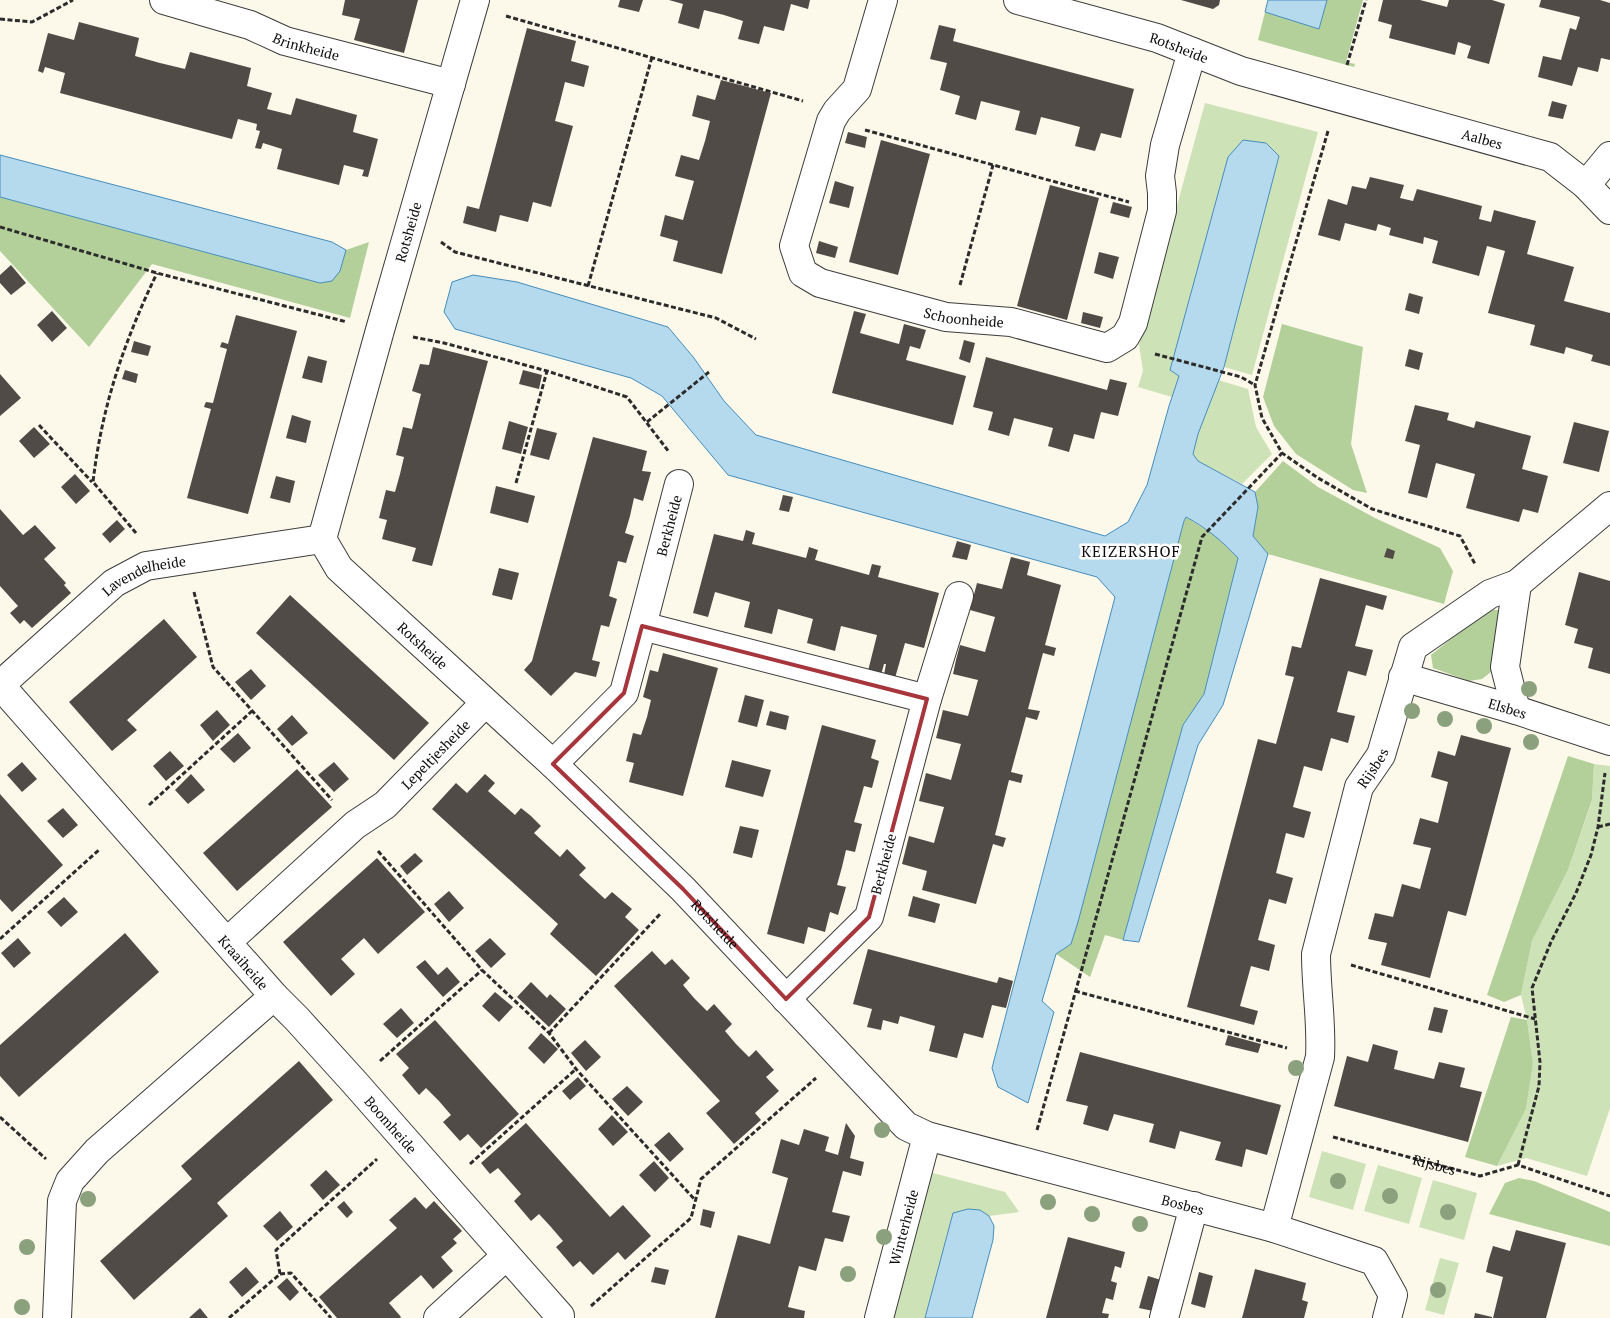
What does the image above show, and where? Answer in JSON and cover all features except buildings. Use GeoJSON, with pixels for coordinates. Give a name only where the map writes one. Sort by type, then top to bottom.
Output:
{"type":"FeatureCollection","features":[{"type":"Feature","properties":{"kind":"street","name":"Brinkheide"},"geometry":{"type":"LineString","coordinates":[[164,0],[250,25],[284,40],[451,84]]}},
{"type":"Feature","properties":{"kind":"street","name":"Schoonheide"},"geometry":{"type":"LineString","coordinates":[[883,0],[857,89],[834,116],[794,246],[803,273],[820,283],[951,318],[1011,322],[1108,348],[1125,337],[1133,323],[1162,211],[1160,176],[1164,153],[1192,52]]}},
{"type":"Feature","properties":{"kind":"street","name":"Rotsheide"},"geometry":{"type":"LineString","coordinates":[[1018,0],[1090,10],[1241,71],[1338,98]]}},
{"type":"Feature","properties":{"kind":"street","name":"Rotsheide"},"geometry":{"type":"LineString","coordinates":[[474,4],[322,540],[339,568],[553,764],[683,889],[906,1126],[927,1136]]}},
{"type":"Feature","properties":{"kind":"street","name":"Aalbes"},"geometry":{"type":"LineString","coordinates":[[1338,98],[1550,157],[1586,185],[1610,210]]}},
{"type":"Feature","properties":{"kind":"street"},"geometry":{"type":"LineString","coordinates":[[1586,185],[1610,156]]}},
{"type":"Feature","properties":{"kind":"street","name":"Berkheide"},"geometry":{"type":"LineString","coordinates":[[553,764],[624,693],[679,484]]}},
{"type":"Feature","properties":{"kind":"street","name":"Rijsbes"},"geometry":{"type":"LineString","coordinates":[[1274,1228],[1320,1057],[1321,1042],[1316,954],[1359,787],[1381,755],[1413,647],[1490,594],[1517,584],[1610,506]]}},
{"type":"Feature","properties":{"kind":"street","name":"Lavendelheide"},"geometry":{"type":"LineString","coordinates":[[0,685],[114,583],[146,566],[322,540]]}},
{"type":"Feature","properties":{"kind":"street"},"geometry":{"type":"LineString","coordinates":[[1516,710],[1505,667],[1517,584]]}},
{"type":"Feature","properties":{"kind":"street","name":"Berkheide"},"geometry":{"type":"LineString","coordinates":[[786,999],[869,917],[927,699],[960,596]]}},
{"type":"Feature","properties":{"kind":"street"},"geometry":{"type":"LineString","coordinates":[[642,626],[927,699]]}},
{"type":"Feature","properties":{"kind":"street","name":"Elsbes"},"geometry":{"type":"LineString","coordinates":[[1403,676],[1610,741]]}},
{"type":"Feature","properties":{"kind":"street","name":"Kraaiheide"},"geometry":{"type":"LineString","coordinates":[[0,685],[274,996],[97,1151],[70,1181],[62,1201],[57,1318]]}},
{"type":"Feature","properties":{"kind":"street","name":"Lepeltjesheide"},"geometry":{"type":"LineString","coordinates":[[227,942],[355,825],[385,805],[485,703]]}},
{"type":"Feature","properties":{"kind":"street","name":"Boomheide"},"geometry":{"type":"LineString","coordinates":[[274,996],[355,1083],[559,1317]]}},
{"type":"Feature","properties":{"kind":"street","name":"Bosbes"},"geometry":{"type":"LineString","coordinates":[[927,1136],[1274,1228],[1374,1260],[1393,1295],[1387,1318]]}},
{"type":"Feature","properties":{"kind":"street","name":"Winterheide"},"geometry":{"type":"LineString","coordinates":[[879,1318],[927,1136]]}},
{"type":"Feature","properties":{"kind":"street"},"geometry":{"type":"LineString","coordinates":[[1164,1318],[1194,1206]]}},
{"type":"Feature","properties":{"kind":"street"},"geometry":{"type":"LineString","coordinates":[[438,1318],[506,1256]]}},
{"type":"Feature","properties":{"kind":"path"},"geometry":{"type":"LineString","coordinates":[[0,19],[32,22],[73,0]]}},
{"type":"Feature","properties":{"kind":"path"},"geometry":{"type":"LineString","coordinates":[[1366,0],[1255,385],[1262,418],[1282,453],[1318,478],[1372,509],[1460,536],[1490,594]]}},
{"type":"Feature","properties":{"kind":"path"},"geometry":{"type":"LineString","coordinates":[[474,4],[652,57],[993,166],[1162,211]]}},
{"type":"Feature","properties":{"kind":"path"},"geometry":{"type":"LineString","coordinates":[[588,286],[652,57]]}},
{"type":"Feature","properties":{"kind":"path"},"geometry":{"type":"LineString","coordinates":[[951,318],[993,166]]}},
{"type":"Feature","properties":{"kind":"path"},"geometry":{"type":"LineString","coordinates":[[411,223],[455,252],[716,318],[756,339]]}},
{"type":"Feature","properties":{"kind":"path"},"geometry":{"type":"LineString","coordinates":[[92,482],[101,425],[112,382],[137,315],[157,273]]}},
{"type":"Feature","properties":{"kind":"path"},"geometry":{"type":"LineString","coordinates":[[1160,355],[1240,377],[1255,385]]}},
{"type":"Feature","properties":{"kind":"path"},"geometry":{"type":"LineString","coordinates":[[516,483],[547,371]]}},
{"type":"Feature","properties":{"kind":"path"},"geometry":{"type":"LineString","coordinates":[[647,422],[709,372]]}},
{"type":"Feature","properties":{"kind":"path"},"geometry":{"type":"LineString","coordinates":[[39,425],[140,537],[146,566]]}},
{"type":"Feature","properties":{"kind":"path"},"geometry":{"type":"LineString","coordinates":[[1027,1164],[1202,537],[1282,453]]}},
{"type":"Feature","properties":{"kind":"path"},"geometry":{"type":"LineString","coordinates":[[186,560],[213,667],[482,970],[549,1033],[576,1069],[696,1201]]}},
{"type":"Feature","properties":{"kind":"path"},"geometry":{"type":"LineString","coordinates":[[1610,741],[1598,827],[1591,854],[1576,893],[1551,942],[1532,988],[1540,1062],[1539,1086],[1518,1165],[1610,1196]]}},
{"type":"Feature","properties":{"kind":"path"},"geometry":{"type":"LineString","coordinates":[[1598,827],[1610,824]]}},
{"type":"Feature","properties":{"kind":"path"},"geometry":{"type":"LineString","coordinates":[[549,1033],[683,889]]}},
{"type":"Feature","properties":{"kind":"path"},"geometry":{"type":"LineString","coordinates":[[1316,954],[1535,1019]]}},
{"type":"Feature","properties":{"kind":"path"},"geometry":{"type":"LineString","coordinates":[[355,1083],[482,970]]}},
{"type":"Feature","properties":{"kind":"path"},"geometry":{"type":"LineString","coordinates":[[1075,990],[1320,1057]]}},
{"type":"Feature","properties":{"kind":"path"},"geometry":{"type":"LineString","coordinates":[[559,1317],[580,1316],[692,1218],[701,1179],[841,1056]]}},
{"type":"Feature","properties":{"kind":"path"},"geometry":{"type":"LineString","coordinates":[[446,1186],[576,1069]]}},
{"type":"Feature","properties":{"kind":"path"},"geometry":{"type":"LineString","coordinates":[[0,1117],[70,1181]]}},
{"type":"Feature","properties":{"kind":"path","name":"Rijsbes"},"geometry":{"type":"LineString","coordinates":[[1301,1128],[1480,1176],[1518,1165]]}},
{"type":"Feature","properties":{"kind":"path"},"geometry":{"type":"LineString","coordinates":[[280,1274],[276,1250],[401,1137]]}},
{"type":"Feature","properties":{"kind":"path"},"geometry":{"type":"LineString","coordinates":[[229,1318],[280,1274],[291,1273],[331,1318]]}},
{"type":"Feature","properties":{"kind":"highlighted area"},"geometry":{"type":"Polygon","coordinates":[[[642,626],[927,699],[869,917],[786,999],[683,889],[553,764],[624,693],[642,626]]]}},
{"type":"Feature","properties":{"kind":"green space"},"geometry":{"type":"Polygon","coordinates":[[[1327,0],[1363,0],[1346,62],[1355,64],[1354,67],[1258,40],[1265,12],[1319,29],[1327,0]]]}},
{"type":"Feature","properties":{"kind":"green space"},"geometry":{"type":"Polygon","coordinates":[[[1205,103],[1318,132],[1252,375],[1224,367],[1279,156],[1179,376],[1172,397],[1138,387],[1143,371],[1139,345],[1205,103]]]}},
{"type":"Feature","properties":{"kind":"green space"},"geometry":{"type":"Polygon","coordinates":[[[0,197],[320,283],[340,271],[346,250],[369,242],[350,318],[152,264],[89,347],[0,251],[0,197]]]}},
{"type":"Feature","properties":{"kind":"green space"},"geometry":{"type":"Polygon","coordinates":[[[1282,324],[1363,347],[1351,444],[1367,493],[1353,490],[1296,454],[1274,426],[1263,397],[1282,324]]]}},
{"type":"Feature","properties":{"kind":"green space"},"geometry":{"type":"Polygon","coordinates":[[[1218,380],[1248,389],[1256,427],[1272,454],[1242,484],[1198,461],[1193,454],[1198,434],[1218,380]]]}},
{"type":"Feature","properties":{"kind":"green space"},"geometry":{"type":"Polygon","coordinates":[[[1283,461],[1318,487],[1375,518],[1440,548],[1453,571],[1444,604],[1268,554],[1253,536],[1258,507],[1255,492],[1283,461]]]}},
{"type":"Feature","properties":{"kind":"green space"},"geometry":{"type":"Polygon","coordinates":[[[1186,517],[1216,536],[1238,558],[1204,694],[1183,725],[1123,940],[1105,935],[1090,977],[1056,954],[1071,944],[1186,517]]]}},
{"type":"Feature","properties":{"kind":"green space"},"geometry":{"type":"Polygon","coordinates":[[[1487,610],[1498,610],[1505,621],[1491,672],[1482,679],[1469,681],[1433,668],[1431,655],[1487,610]]]}},
{"type":"Feature","properties":{"kind":"green space"},"geometry":{"type":"Polygon","coordinates":[[[1568,756],[1594,764],[1592,800],[1568,870],[1532,941],[1521,995],[1504,1002],[1487,995],[1568,756]]]}},
{"type":"Feature","properties":{"kind":"green space"},"geometry":{"type":"Polygon","coordinates":[[[1594,764],[1610,766],[1610,1108],[1587,1176],[1526,1158],[1497,1166],[1526,1109],[1533,1064],[1527,1020],[1521,995],[1532,941],[1568,870],[1592,801],[1594,764]]]}},
{"type":"Feature","properties":{"kind":"green space"},"geometry":{"type":"Polygon","coordinates":[[[1511,1017],[1527,1020],[1533,1064],[1526,1109],[1497,1166],[1465,1157],[1511,1017]]]}},
{"type":"Feature","properties":{"kind":"green space"},"geometry":{"type":"Polygon","coordinates":[[[1322,1151],[1366,1164],[1353,1210],[1309,1197],[1322,1151]]]}},
{"type":"Feature","properties":{"kind":"green space"},"geometry":{"type":"Polygon","coordinates":[[[1378,1165],[1422,1178],[1409,1224],[1364,1211],[1378,1165]]]}},
{"type":"Feature","properties":{"kind":"green space"},"geometry":{"type":"Polygon","coordinates":[[[929,1172],[1005,1192],[1019,1212],[989,1216],[980,1210],[953,1213],[925,1318],[891,1318],[929,1172]]]}},
{"type":"Feature","properties":{"kind":"green space"},"geometry":{"type":"Polygon","coordinates":[[[1519,1178],[1534,1181],[1610,1212],[1610,1246],[1489,1214],[1505,1183],[1519,1178]]]}},
{"type":"Feature","properties":{"kind":"green space"},"geometry":{"type":"Polygon","coordinates":[[[1433,1180],[1477,1193],[1464,1240],[1419,1227],[1433,1180]]]}},
{"type":"Feature","properties":{"kind":"green space"},"geometry":{"type":"Polygon","coordinates":[[[1440,1258],[1459,1263],[1444,1315],[1425,1310],[1440,1258]]]}},
{"type":"Feature","properties":{"kind":"water"},"geometry":{"type":"Polygon","coordinates":[[[1268,0],[1327,0],[1319,29],[1265,12],[1268,0]]]}},
{"type":"Feature","properties":{"kind":"water"},"geometry":{"type":"Polygon","coordinates":[[[1243,140],[1266,143],[1279,156],[1224,367],[1198,434],[1193,454],[1198,461],[1255,492],[1258,507],[1253,536],[1268,554],[1223,705],[1198,745],[1139,942],[1123,940],[1183,725],[1204,694],[1238,558],[1201,526],[1186,517],[1184,521],[1078,922],[1071,944],[1056,954],[1042,1001],[1054,1012],[1028,1103],[998,1087],[992,1068],[1115,597],[1097,577],[728,475],[662,396],[631,378],[455,329],[444,312],[452,282],[473,275],[517,282],[668,327],[694,358],[724,401],[756,435],[1105,536],[1128,522],[1147,485],[1179,376],[1170,370],[1228,157],[1243,140]]]}},
{"type":"Feature","properties":{"kind":"water"},"geometry":{"type":"Polygon","coordinates":[[[0,155],[332,242],[346,250],[340,271],[332,281],[320,283],[0,197],[0,155]]]}},
{"type":"Feature","properties":{"kind":"water"},"geometry":{"type":"Polygon","coordinates":[[[968,1209],[980,1210],[989,1216],[994,1226],[993,1240],[972,1318],[925,1318],[953,1213],[968,1209]]]}},
{"type":"Feature","properties":{"kind":"district","name":"KEIZERSHOF"},"geometry":{"type":"Point","coordinates":[1131,551]}}]}
